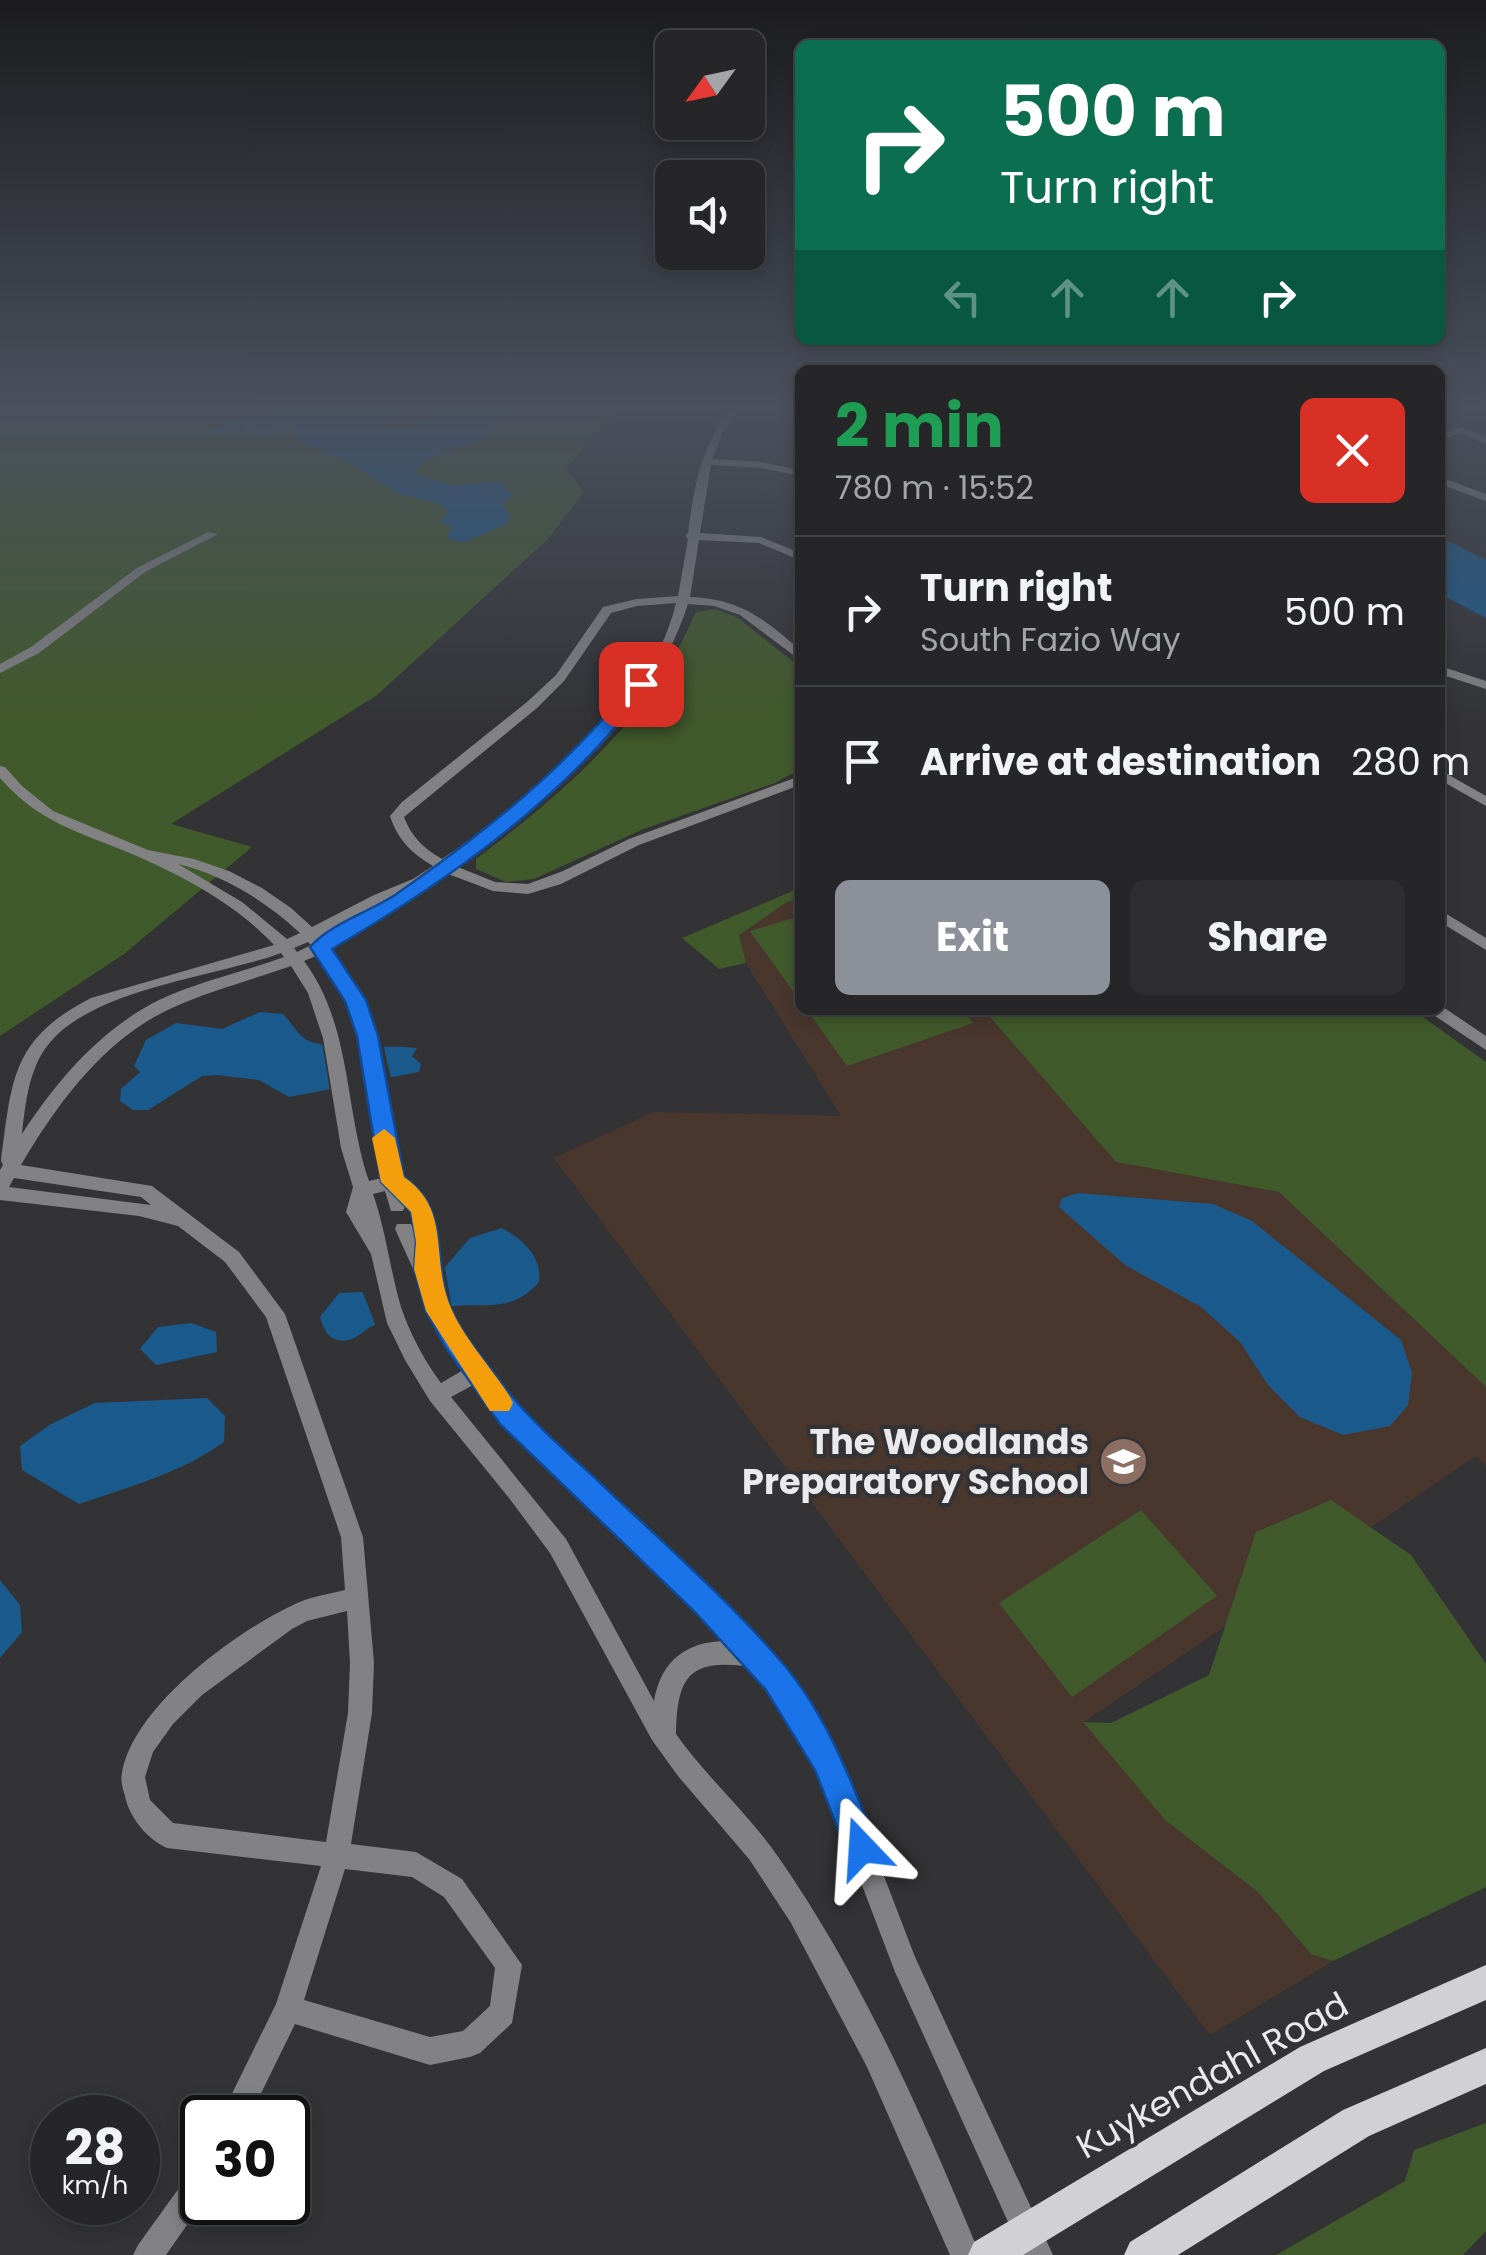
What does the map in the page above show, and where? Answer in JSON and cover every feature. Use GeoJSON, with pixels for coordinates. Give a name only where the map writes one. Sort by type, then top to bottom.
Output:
{"type":"FeatureCollection","features":[{"type":"Feature","properties":{"kind":"main road","name":"Kuykendahl Road"},"geometry":{"type":"LineString","coordinates":[[987,2255],[1032,2243],[1308,2061],[1486,1982]]}},
{"type":"Feature","properties":{"kind":"main road"},"geometry":{"type":"LineString","coordinates":[[1143,2255],[1351,2126],[1486,2066]]}},
{"type":"Feature","properties":{"kind":"street"},"geometry":{"type":"LineString","coordinates":[[3,1183],[58,1092],[103,1044],[150,1012],[290,953],[400,900],[418,882],[541,794],[611,726],[664,651],[683,602],[695,515]]}},
{"type":"Feature","properties":{"kind":"street"},"geometry":{"type":"LineString","coordinates":[[0,669],[141,570],[212,534]]}},
{"type":"Feature","properties":{"kind":"street"},"geometry":{"type":"LineString","coordinates":[[691,536],[761,540],[795,555]]}},
{"type":"Feature","properties":{"kind":"street"},"geometry":{"type":"LineString","coordinates":[[795,652],[742,610],[646,600],[606,610],[560,678],[407,805],[398,816],[398,829],[408,843],[498,890],[525,890],[664,830],[795,782]]}},
{"type":"Feature","properties":{"kind":"street"},"geometry":{"type":"LineString","coordinates":[[0,656],[42,642]]}},
{"type":"Feature","properties":{"kind":"street"},"geometry":{"type":"LineString","coordinates":[[1445,672],[1486,686]]}},
{"type":"Feature","properties":{"kind":"street"},"geometry":{"type":"LineString","coordinates":[[0,770],[26,803],[60,824],[141,853],[257,919],[290,953],[326,1012],[360,1190],[355,1212],[375,1249],[396,1322],[436,1396],[549,1532],[590,1595],[636,1694],[664,1738],[747,1834],[812,1935],[876,2056],[966,2255]]}},
{"type":"Feature","properties":{"kind":"street"},"geometry":{"type":"LineString","coordinates":[[1445,777],[1486,802]]}},
{"type":"Feature","properties":{"kind":"street"},"geometry":{"type":"LineString","coordinates":[[141,853],[199,862],[239,878],[315,940],[356,1000],[368,1036],[398,1206]]}},
{"type":"Feature","properties":{"kind":"street"},"geometry":{"type":"LineString","coordinates":[[1445,918],[1486,946]]}},
{"type":"Feature","properties":{"kind":"street"},"geometry":{"type":"LineString","coordinates":[[3,1183],[20,1086],[30,1057],[50,1031],[82,1010],[133,991],[290,953]]}},
{"type":"Feature","properties":{"kind":"street"},"geometry":{"type":"LineString","coordinates":[[1445,1015],[1486,1044]]}},
{"type":"Feature","properties":{"kind":"street"},"geometry":{"type":"LineString","coordinates":[[360,1190],[393,1182],[413,1195],[423,1210],[428,1242],[426,1269]]}},
{"type":"Feature","properties":{"kind":"street"},"geometry":{"type":"LineString","coordinates":[[3,1183],[191,1223],[232,1257],[274,1314],[352,1537],[358,1597],[360,1713],[336,1858],[288,2010],[246,2095]]}},
{"type":"Feature","properties":{"kind":"street"},"geometry":{"type":"LineString","coordinates":[[404,1229],[409,1247],[426,1269],[439,1311],[476,1373],[510,1416],[756,1656],[796,1708],[827,1760],[904,1963],[1032,2243]]}},
{"type":"Feature","properties":{"kind":"street"},"geometry":{"type":"LineString","coordinates":[[436,1396],[476,1373]]}},
{"type":"Feature","properties":{"kind":"street"},"geometry":{"type":"LineString","coordinates":[[288,2010],[430,2051],[470,2043],[502,2013],[508,1965],[453,1888],[416,1864],[336,1858],[167,1834],[147,1821],[134,1799],[132,1774],[139,1747],[158,1720],[255,1640],[304,1610],[358,1597]]}},
{"type":"Feature","properties":{"kind":"street"},"geometry":{"type":"LineString","coordinates":[[664,1738],[662,1696],[672,1676],[685,1663],[702,1653],[725,1650],[756,1656]]}},
{"type":"Feature","properties":{"kind":"street"},"geometry":{"type":"LineString","coordinates":[[148,2255],[180,2211]]}},
{"type":"Feature","properties":{"kind":"shaded area","name":"The Woodlands Preparatory School"},"geometry":{"type":"Polygon","coordinates":[[[795,900],[795,1015],[988,1015],[1116,1162],[1279,1192],[1486,1387],[1486,1467],[1476,1456],[1084,1722],[1166,1821],[1258,1892],[1311,1954],[1333,1961],[1210,2035],[554,1158],[653,1112],[841,1116],[746,963],[739,935],[795,900]]]}},
{"type":"Feature","properties":{"kind":"green space"},"geometry":{"type":"Polygon","coordinates":[[[0,515],[566,515],[547,540],[376,696],[171,824],[252,847],[124,954],[0,1036],[0,515]]]}},
{"type":"Feature","properties":{"kind":"green space"},"geometry":{"type":"Polygon","coordinates":[[[716,609],[738,618],[795,663],[795,772],[775,783],[641,830],[534,879],[506,882],[476,869],[476,859],[573,779],[630,719],[677,651],[696,612],[716,609]]]}},
{"type":"Feature","properties":{"kind":"green space"},"geometry":{"type":"Polygon","coordinates":[[[795,890],[795,900],[739,935],[746,963],[719,969],[682,938],[795,890]]]}},
{"type":"Feature","properties":{"kind":"green space"},"geometry":{"type":"Polygon","coordinates":[[[795,918],[795,994],[750,931],[795,918]]]}},
{"type":"Feature","properties":{"kind":"green space"},"geometry":{"type":"Polygon","coordinates":[[[811,1015],[966,1015],[973,1023],[847,1066],[811,1015]]]}},
{"type":"Feature","properties":{"kind":"green space"},"geometry":{"type":"Polygon","coordinates":[[[988,1015],[1420,1015],[1486,1062],[1486,1387],[1279,1192],[1116,1162],[988,1015]]]}},
{"type":"Feature","properties":{"kind":"green space"},"geometry":{"type":"Polygon","coordinates":[[[1331,1500],[1411,1555],[1486,1664],[1486,1887],[1333,1961],[1311,1954],[1258,1892],[1166,1821],[1083,1722],[1111,1723],[1209,1675],[1256,1532],[1331,1500]]]}},
{"type":"Feature","properties":{"kind":"green space"},"geometry":{"type":"Polygon","coordinates":[[[1141,1510],[1217,1596],[1072,1697],[999,1603],[1141,1510]]]}},
{"type":"Feature","properties":{"kind":"green space"},"geometry":{"type":"Polygon","coordinates":[[[1486,2123],[1486,2231],[1463,2255],[1276,2255],[1405,2181],[1414,2150],[1486,2123]]]}},
{"type":"Feature","properties":{"kind":"water"},"geometry":{"type":"Polygon","coordinates":[[[445,515],[509,515],[509,523],[465,542],[448,539],[451,527],[441,521],[445,515]]]}},
{"type":"Feature","properties":{"kind":"water"},"geometry":{"type":"Polygon","coordinates":[[[1445,540],[1486,560],[1486,618],[1445,597],[1445,540]]]}},
{"type":"Feature","properties":{"kind":"water"},"geometry":{"type":"Polygon","coordinates":[[[260,1012],[283,1014],[301,1036],[325,1045],[417,1048],[412,1056],[421,1064],[419,1072],[289,1097],[259,1080],[202,1076],[148,1110],[133,1110],[120,1101],[121,1089],[140,1072],[134,1066],[146,1040],[176,1023],[222,1029],[260,1012]]]}},
{"type":"Feature","properties":{"kind":"water"},"geometry":{"type":"Polygon","coordinates":[[[1078,1193],[1213,1204],[1252,1221],[1401,1340],[1412,1373],[1408,1405],[1390,1426],[1343,1435],[1300,1417],[1268,1385],[1240,1342],[1201,1307],[1125,1265],[1059,1207],[1062,1198],[1078,1193]]]}},
{"type":"Feature","properties":{"kind":"water"},"geometry":{"type":"Polygon","coordinates":[[[502,1228],[524,1244],[537,1264],[539,1282],[520,1298],[500,1304],[416,1312],[373,1325],[350,1340],[334,1339],[326,1332],[320,1317],[339,1293],[363,1292],[445,1267],[470,1238],[502,1228]]]}},
{"type":"Feature","properties":{"kind":"water"},"geometry":{"type":"Polygon","coordinates":[[[191,1323],[216,1332],[217,1352],[156,1365],[140,1349],[158,1327],[191,1323]]]}},
{"type":"Feature","properties":{"kind":"water"},"geometry":{"type":"Polygon","coordinates":[[[207,1398],[225,1416],[224,1442],[154,1478],[79,1504],[22,1470],[20,1446],[51,1424],[95,1403],[207,1398]]]}},
{"type":"Feature","properties":{"kind":"water"},"geometry":{"type":"Polygon","coordinates":[[[0,1580],[20,1605],[22,1632],[0,1658],[0,1580]]]}},
{"type":"Feature","properties":{"kind":"pier"},"geometry":{"type":"Polygon","coordinates":[[[382,1039],[391,1079],[330,1091],[322,1042],[382,1039]]]}},
{"type":"Feature","properties":{"kind":"pier"},"geometry":{"type":"Polygon","coordinates":[[[444,1263],[452,1308],[376,1327],[362,1290],[444,1263]]]}},
{"type":"Feature","properties":{"kind":"slow traffic"},"geometry":{"type":"LineString","coordinates":[[384,1138],[393,1182],[413,1195],[423,1210],[428,1226],[426,1269],[439,1311],[476,1373],[500,1403]]}},
{"type":"Feature","properties":{"kind":"place","name":"The Woodlands Preparatory School"},"geometry":{"type":"Point","coordinates":[1124,1461]}},
{"type":"Feature","properties":{"kind":"route"},"geometry":{"type":"LineString","coordinates":[[641,684],[594,745],[541,794],[374,918],[320,947],[356,1000],[373,1059],[393,1182],[413,1195],[423,1210],[428,1226],[426,1269],[439,1311],[455,1340],[510,1416],[706,1602],[776,1680],[827,1760],[862,1848]]}}]}
